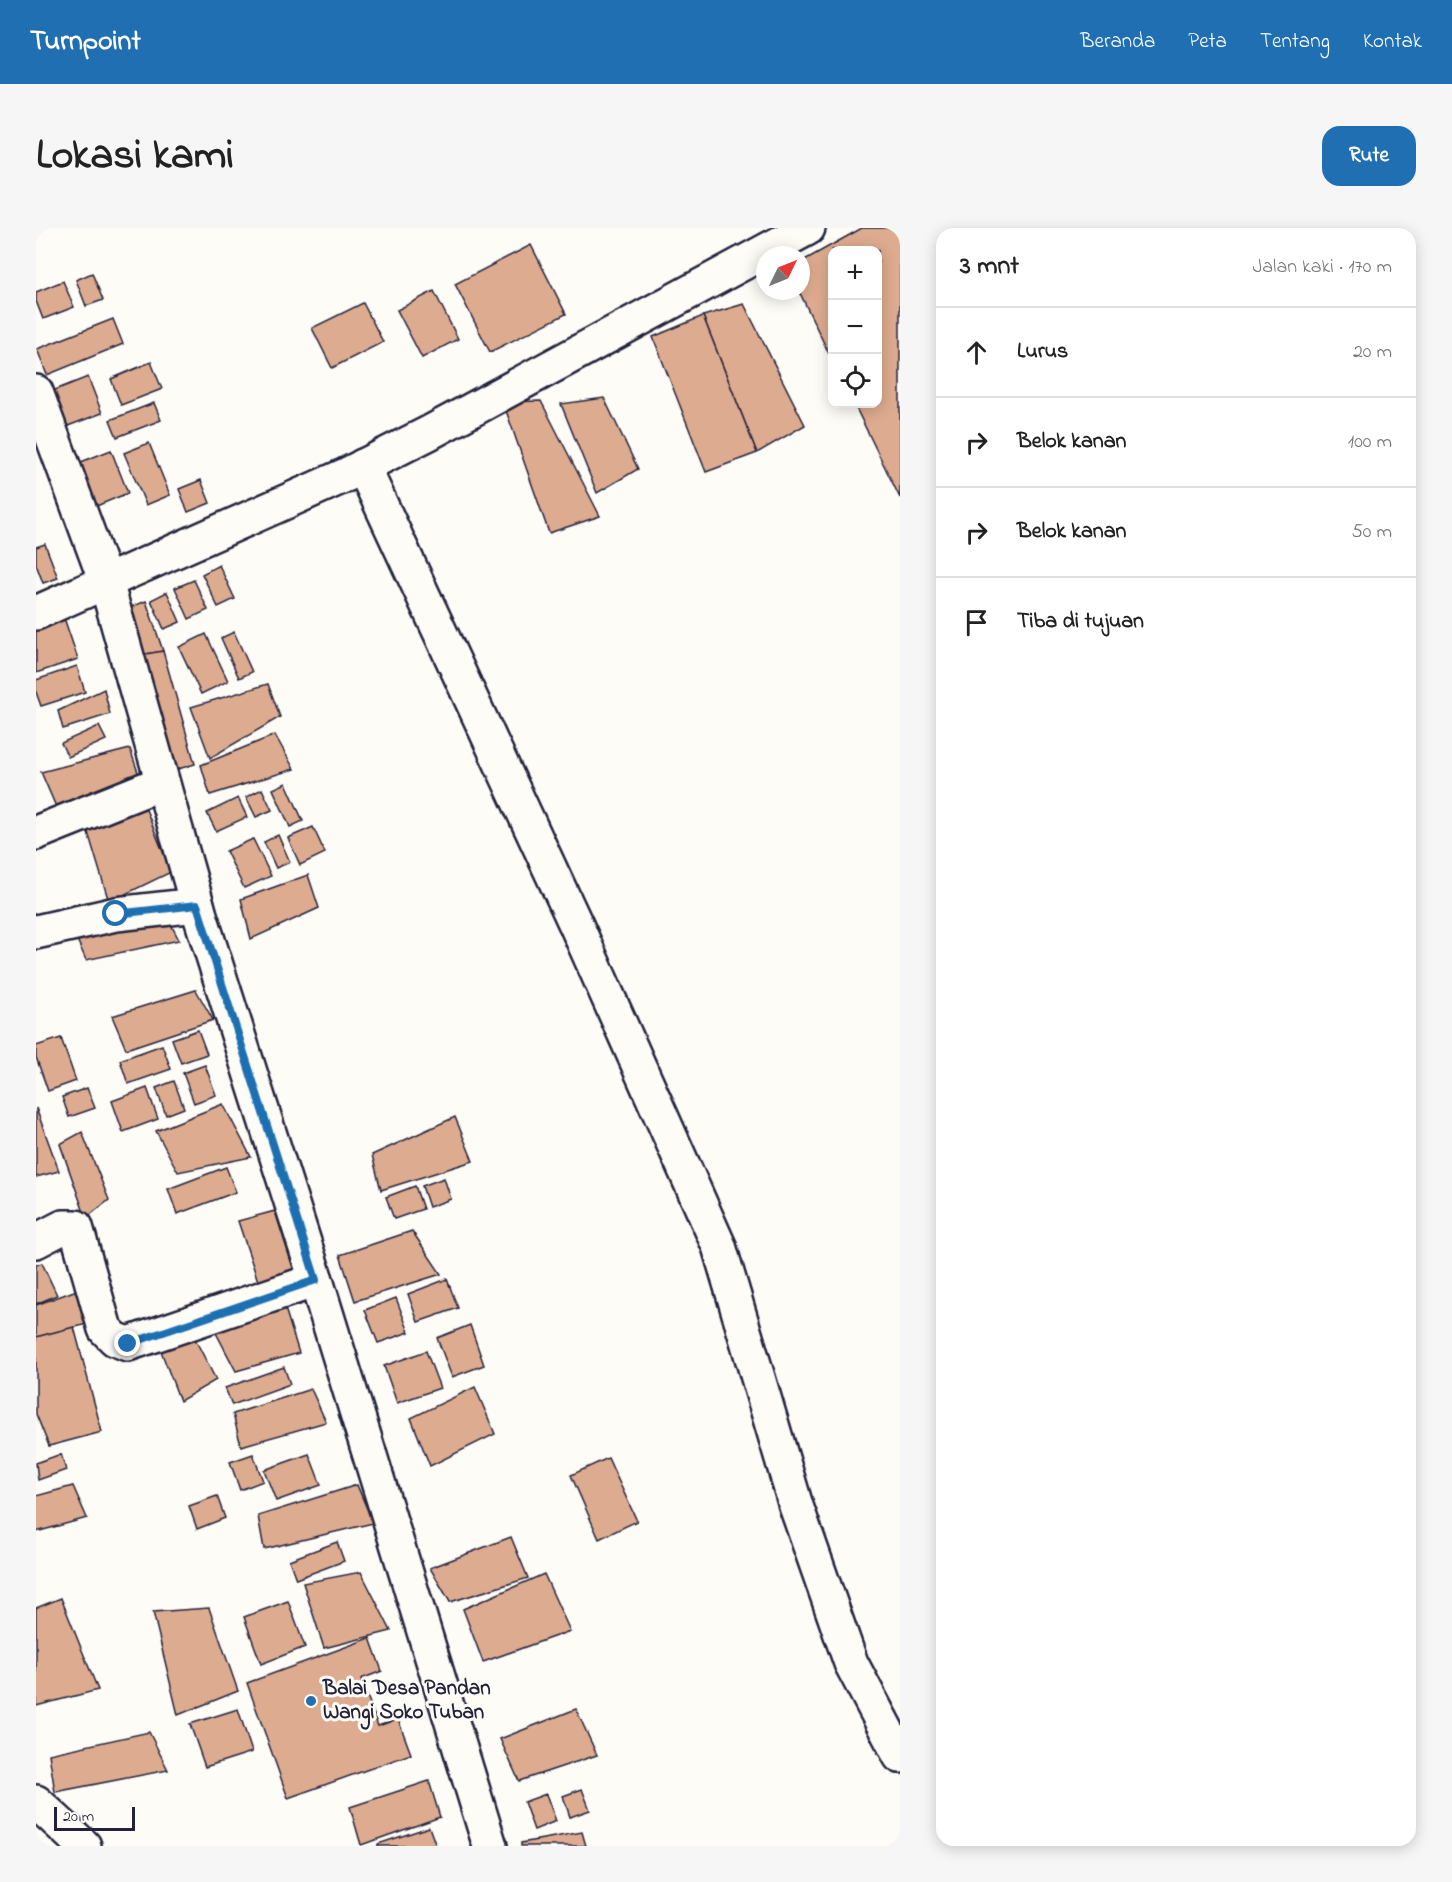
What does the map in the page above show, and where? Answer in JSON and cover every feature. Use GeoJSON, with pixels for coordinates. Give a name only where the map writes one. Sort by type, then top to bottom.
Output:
{"type":"FeatureCollection","features":[{"type":"Feature","properties":{"kind":"street"},"geometry":{"type":"LineString","coordinates":[[36,613],[363,466],[808,228]]}},
{"type":"Feature","properties":{"kind":"street"},"geometry":{"type":"LineString","coordinates":[[36,392],[106,582],[197,905],[316,1280],[490,1846]]}},
{"type":"Feature","properties":{"kind":"street"},"geometry":{"type":"LineString","coordinates":[[363,466],[586,948],[719,1246],[796,1506],[851,1663],[900,1756]]}},
{"type":"Feature","properties":{"kind":"street"},"geometry":{"type":"LineString","coordinates":[[36,833],[161,783]]}},
{"type":"Feature","properties":{"kind":"street"},"geometry":{"type":"LineString","coordinates":[[36,932],[116,914],[197,905]]}},
{"type":"Feature","properties":{"kind":"street"},"geometry":{"type":"LineString","coordinates":[[36,1241],[63,1227],[76,1227],[105,1329],[115,1339],[128,1344],[316,1280]]}},
{"type":"Feature","properties":{"kind":"street"},"geometry":{"type":"LineString","coordinates":[[36,1802],[84,1846]]}},
{"type":"Feature","properties":{"kind":"building"},"geometry":{"type":"Polygon","coordinates":[[[862,228],[900,228],[900,498],[856,408],[882,408],[882,246],[830,246],[862,228]]]}},
{"type":"Feature","properties":{"kind":"building"},"geometry":{"type":"Polygon","coordinates":[[[531,245],[566,314],[490,352],[455,284],[531,245]]]}},
{"type":"Feature","properties":{"kind":"building"},"geometry":{"type":"Polygon","coordinates":[[[828,247],[828,352],[803,300],[810,300],[810,257],[828,247]]]}},
{"type":"Feature","properties":{"kind":"building"},"geometry":{"type":"Polygon","coordinates":[[[92,273],[103,300],[86,306],[76,280],[92,273]]]}},
{"type":"Feature","properties":{"kind":"building"},"geometry":{"type":"Polygon","coordinates":[[[63,281],[74,307],[43,319],[36,301],[36,292],[63,281]]]}},
{"type":"Feature","properties":{"kind":"building"},"geometry":{"type":"Polygon","coordinates":[[[434,291],[458,339],[422,358],[397,310],[434,291]]]}},
{"type":"Feature","properties":{"kind":"building"},"geometry":{"type":"Polygon","coordinates":[[[363,303],[383,342],[332,368],[312,328],[363,303]]]}},
{"type":"Feature","properties":{"kind":"building"},"geometry":{"type":"Polygon","coordinates":[[[744,304],[805,425],[757,453],[703,316],[744,304]]]}},
{"type":"Feature","properties":{"kind":"building"},"geometry":{"type":"Polygon","coordinates":[[[703,316],[757,453],[706,472],[653,337],[703,316]]]}},
{"type":"Feature","properties":{"kind":"building"},"geometry":{"type":"Polygon","coordinates":[[[113,319],[123,344],[47,375],[37,349],[113,319]]]}},
{"type":"Feature","properties":{"kind":"building"},"geometry":{"type":"Polygon","coordinates":[[[151,362],[162,389],[121,405],[111,379],[151,362]]]}},
{"type":"Feature","properties":{"kind":"building"},"geometry":{"type":"Polygon","coordinates":[[[88,377],[102,413],[60,429],[45,394],[88,377]]]}},
{"type":"Feature","properties":{"kind":"building"},"geometry":{"type":"Polygon","coordinates":[[[604,398],[638,469],[597,493],[561,404],[604,398]]]}},
{"type":"Feature","properties":{"kind":"building"},"geometry":{"type":"Polygon","coordinates":[[[541,401],[600,516],[549,533],[503,402],[541,401]]]}},
{"type":"Feature","properties":{"kind":"building"},"geometry":{"type":"Polygon","coordinates":[[[154,403],[161,420],[117,437],[110,420],[154,403]]]}},
{"type":"Feature","properties":{"kind":"building"},"geometry":{"type":"Polygon","coordinates":[[[149,443],[170,495],[146,505],[124,453],[149,443]]]}},
{"type":"Feature","properties":{"kind":"building"},"geometry":{"type":"Polygon","coordinates":[[[111,450],[128,493],[94,507],[76,464],[111,450]]]}},
{"type":"Feature","properties":{"kind":"building"},"geometry":{"type":"Polygon","coordinates":[[[201,480],[210,503],[188,512],[179,489],[201,480]]]}},
{"type":"Feature","properties":{"kind":"building"},"geometry":{"type":"Polygon","coordinates":[[[45,544],[58,578],[43,583],[36,564],[36,547],[45,544]]]}},
{"type":"Feature","properties":{"kind":"building"},"geometry":{"type":"Polygon","coordinates":[[[219,565],[235,599],[218,607],[202,574],[219,565]]]}},
{"type":"Feature","properties":{"kind":"building"},"geometry":{"type":"Polygon","coordinates":[[[194,580],[208,610],[189,619],[175,588],[194,580]]]}},
{"type":"Feature","properties":{"kind":"building"},"geometry":{"type":"Polygon","coordinates":[[[167,592],[180,622],[164,629],[151,600],[167,592]]]}},
{"type":"Feature","properties":{"kind":"building"},"geometry":{"type":"Polygon","coordinates":[[[146,601],[163,651],[134,656],[119,612],[146,601]]]}},
{"type":"Feature","properties":{"kind":"building"},"geometry":{"type":"Polygon","coordinates":[[[63,615],[78,659],[36,673],[36,624],[63,615]]]}},
{"type":"Feature","properties":{"kind":"building"},"geometry":{"type":"Polygon","coordinates":[[[234,632],[252,672],[239,678],[221,638],[234,632]]]}},
{"type":"Feature","properties":{"kind":"building"},"geometry":{"type":"Polygon","coordinates":[[[206,634],[228,681],[201,694],[179,647],[206,634]]]}},
{"type":"Feature","properties":{"kind":"building"},"geometry":{"type":"Polygon","coordinates":[[[163,651],[195,764],[168,772],[134,656],[163,651]]]}},
{"type":"Feature","properties":{"kind":"building"},"geometry":{"type":"Polygon","coordinates":[[[77,666],[85,692],[41,706],[36,692],[36,680],[77,666]]]}},
{"type":"Feature","properties":{"kind":"building"},"geometry":{"type":"Polygon","coordinates":[[[268,684],[280,717],[210,758],[191,707],[268,684]]]}},
{"type":"Feature","properties":{"kind":"building"},"geometry":{"type":"Polygon","coordinates":[[[104,689],[110,714],[63,729],[58,711],[104,689]]]}},
{"type":"Feature","properties":{"kind":"building"},"geometry":{"type":"Polygon","coordinates":[[[99,726],[106,740],[68,757],[61,743],[99,726]]]}},
{"type":"Feature","properties":{"kind":"building"},"geometry":{"type":"Polygon","coordinates":[[[275,735],[294,769],[210,795],[201,765],[275,735]]]}},
{"type":"Feature","properties":{"kind":"building"},"geometry":{"type":"Polygon","coordinates":[[[130,749],[141,781],[60,816],[41,772],[130,749]]]}},
{"type":"Feature","properties":{"kind":"building"},"geometry":{"type":"Polygon","coordinates":[[[286,783],[303,821],[290,827],[273,789],[286,783]]]}},
{"type":"Feature","properties":{"kind":"building"},"geometry":{"type":"Polygon","coordinates":[[[262,789],[272,810],[256,817],[246,797],[262,789]]]}},
{"type":"Feature","properties":{"kind":"building"},"geometry":{"type":"Polygon","coordinates":[[[139,792],[171,872],[109,902],[84,819],[139,792]]]}},
{"type":"Feature","properties":{"kind":"building"},"geometry":{"type":"Polygon","coordinates":[[[238,798],[247,817],[216,831],[207,813],[238,798]]]}},
{"type":"Feature","properties":{"kind":"building"},"geometry":{"type":"Polygon","coordinates":[[[313,827],[325,853],[300,865],[288,838],[313,827]]]}},
{"type":"Feature","properties":{"kind":"building"},"geometry":{"type":"Polygon","coordinates":[[[278,835],[290,862],[276,868],[264,842],[278,835]]]}},
{"type":"Feature","properties":{"kind":"building"},"geometry":{"type":"Polygon","coordinates":[[[253,839],[271,876],[244,888],[226,851],[253,839]]]}},
{"type":"Feature","properties":{"kind":"building"},"geometry":{"type":"Polygon","coordinates":[[[308,875],[319,908],[251,939],[241,899],[308,875]]]}},
{"type":"Feature","properties":{"kind":"building"},"geometry":{"type":"Polygon","coordinates":[[[162,907],[179,940],[86,960],[70,924],[162,907]]]}},
{"type":"Feature","properties":{"kind":"building"},"geometry":{"type":"Polygon","coordinates":[[[196,990],[213,1020],[126,1049],[112,1016],[196,990]]]}},
{"type":"Feature","properties":{"kind":"building"},"geometry":{"type":"Polygon","coordinates":[[[198,1030],[207,1054],[181,1063],[172,1039],[198,1030]]]}},
{"type":"Feature","properties":{"kind":"building"},"geometry":{"type":"Polygon","coordinates":[[[61,1038],[76,1081],[48,1091],[36,1057],[36,1046],[61,1038]]]}},
{"type":"Feature","properties":{"kind":"building"},"geometry":{"type":"Polygon","coordinates":[[[162,1045],[171,1069],[128,1084],[120,1060],[162,1045]]]}},
{"type":"Feature","properties":{"kind":"building"},"geometry":{"type":"Polygon","coordinates":[[[205,1065],[216,1095],[194,1103],[183,1073],[205,1065]]]}},
{"type":"Feature","properties":{"kind":"building"},"geometry":{"type":"Polygon","coordinates":[[[174,1081],[184,1108],[166,1115],[156,1088],[174,1081]]]}},
{"type":"Feature","properties":{"kind":"building"},"geometry":{"type":"Polygon","coordinates":[[[87,1088],[95,1108],[69,1117],[62,1097],[87,1088]]]}},
{"type":"Feature","properties":{"kind":"building"},"geometry":{"type":"Polygon","coordinates":[[[147,1088],[158,1119],[123,1132],[112,1101],[147,1088]]]}},
{"type":"Feature","properties":{"kind":"building"},"geometry":{"type":"Polygon","coordinates":[[[223,1104],[251,1157],[178,1172],[156,1131],[223,1104]]]}},
{"type":"Feature","properties":{"kind":"building"},"geometry":{"type":"Polygon","coordinates":[[[36,1108],[59,1171],[36,1177],[36,1108]]]}},
{"type":"Feature","properties":{"kind":"building"},"geometry":{"type":"Polygon","coordinates":[[[455,1117],[473,1161],[381,1190],[372,1155],[455,1117]]]}},
{"type":"Feature","properties":{"kind":"building"},"geometry":{"type":"Polygon","coordinates":[[[82,1132],[109,1200],[86,1218],[60,1144],[82,1132]]]}},
{"type":"Feature","properties":{"kind":"building"},"geometry":{"type":"Polygon","coordinates":[[[226,1167],[236,1192],[177,1214],[168,1189],[226,1167]]]}},
{"type":"Feature","properties":{"kind":"building"},"geometry":{"type":"Polygon","coordinates":[[[444,1178],[451,1199],[429,1207],[422,1186],[444,1178]]]}},
{"type":"Feature","properties":{"kind":"building"},"geometry":{"type":"Polygon","coordinates":[[[415,1186],[423,1209],[394,1219],[386,1197],[415,1186]]]}},
{"type":"Feature","properties":{"kind":"building"},"geometry":{"type":"Polygon","coordinates":[[[275,1211],[297,1279],[261,1290],[238,1221],[275,1211]]]}},
{"type":"Feature","properties":{"kind":"building"},"geometry":{"type":"Polygon","coordinates":[[[412,1231],[441,1274],[355,1301],[340,1255],[412,1231]]]}},
{"type":"Feature","properties":{"kind":"building"},"geometry":{"type":"Polygon","coordinates":[[[42,1263],[57,1295],[36,1304],[36,1265],[42,1263]]]}},
{"type":"Feature","properties":{"kind":"building"},"geometry":{"type":"Polygon","coordinates":[[[447,1279],[458,1308],[418,1322],[408,1294],[447,1279]]]}},
{"type":"Feature","properties":{"kind":"building"},"geometry":{"type":"Polygon","coordinates":[[[85,1287],[103,1320],[36,1337],[36,1305],[85,1287]]]}},
{"type":"Feature","properties":{"kind":"building"},"geometry":{"type":"Polygon","coordinates":[[[396,1298],[409,1332],[378,1343],[365,1310],[396,1298]]]}},
{"type":"Feature","properties":{"kind":"building"},"geometry":{"type":"Polygon","coordinates":[[[283,1302],[299,1353],[236,1371],[214,1329],[283,1302]]]}},
{"type":"Feature","properties":{"kind":"building"},"geometry":{"type":"Polygon","coordinates":[[[470,1325],[484,1365],[452,1377],[437,1338],[470,1325]]]}},
{"type":"Feature","properties":{"kind":"building"},"geometry":{"type":"Polygon","coordinates":[[[74,1327],[102,1432],[49,1446],[36,1414],[36,1337],[74,1327]]]}},
{"type":"Feature","properties":{"kind":"building"},"geometry":{"type":"Polygon","coordinates":[[[195,1339],[216,1380],[180,1401],[161,1351],[195,1339]]]}},
{"type":"Feature","properties":{"kind":"building"},"geometry":{"type":"Polygon","coordinates":[[[426,1351],[440,1388],[397,1403],[384,1366],[426,1351]]]}},
{"type":"Feature","properties":{"kind":"building"},"geometry":{"type":"Polygon","coordinates":[[[284,1367],[290,1384],[232,1405],[225,1388],[284,1367]]]}},
{"type":"Feature","properties":{"kind":"building"},"geometry":{"type":"Polygon","coordinates":[[[475,1387],[495,1434],[430,1466],[411,1418],[475,1387]]]}},
{"type":"Feature","properties":{"kind":"building"},"geometry":{"type":"Polygon","coordinates":[[[311,1389],[326,1422],[241,1446],[233,1414],[311,1389]]]}},
{"type":"Feature","properties":{"kind":"building"},"geometry":{"type":"Polygon","coordinates":[[[61,1454],[66,1470],[38,1480],[36,1463],[61,1454]]]}},
{"type":"Feature","properties":{"kind":"building"},"geometry":{"type":"Polygon","coordinates":[[[253,1454],[263,1481],[240,1490],[230,1462],[253,1454]]]}},
{"type":"Feature","properties":{"kind":"building"},"geometry":{"type":"Polygon","coordinates":[[[309,1454],[321,1485],[276,1501],[264,1470],[309,1454]]]}},
{"type":"Feature","properties":{"kind":"building"},"geometry":{"type":"Polygon","coordinates":[[[608,1458],[637,1521],[599,1539],[571,1475],[608,1458]]]}},
{"type":"Feature","properties":{"kind":"building"},"geometry":{"type":"Polygon","coordinates":[[[357,1485],[373,1523],[264,1549],[258,1516],[357,1485]]]}},
{"type":"Feature","properties":{"kind":"building"},"geometry":{"type":"Polygon","coordinates":[[[73,1486],[87,1518],[36,1532],[36,1496],[73,1486]]]}},
{"type":"Feature","properties":{"kind":"building"},"geometry":{"type":"Polygon","coordinates":[[[217,1496],[225,1518],[197,1529],[189,1506],[217,1496]]]}},
{"type":"Feature","properties":{"kind":"building"},"geometry":{"type":"Polygon","coordinates":[[[511,1537],[528,1578],[450,1602],[430,1568],[511,1537]]]}},
{"type":"Feature","properties":{"kind":"building"},"geometry":{"type":"Polygon","coordinates":[[[337,1542],[344,1561],[296,1579],[289,1560],[337,1542]]]}},
{"type":"Feature","properties":{"kind":"building"},"geometry":{"type":"Polygon","coordinates":[[[361,1572],[391,1631],[324,1648],[303,1583],[361,1572]]]}},
{"type":"Feature","properties":{"kind":"building"},"geometry":{"type":"Polygon","coordinates":[[[544,1574],[570,1631],[483,1662],[463,1609],[544,1574]]]}},
{"type":"Feature","properties":{"kind":"building"},"geometry":{"type":"Polygon","coordinates":[[[61,1598],[98,1690],[36,1706],[36,1608],[61,1598]]]}},
{"type":"Feature","properties":{"kind":"building"},"geometry":{"type":"Polygon","coordinates":[[[288,1601],[305,1647],[261,1664],[244,1617],[288,1601]]]}},
{"type":"Feature","properties":{"kind":"building"},"geometry":{"type":"Polygon","coordinates":[[[209,1608],[238,1691],[178,1715],[153,1612],[209,1608]]]}},
{"type":"Feature","properties":{"kind":"building","name":"Balai Desa Pandan Wangi Soko Tuban"},"geometry":{"type":"Polygon","coordinates":[[[370,1638],[382,1671],[361,1679],[378,1726],[398,1719],[411,1754],[288,1798],[247,1683],[370,1638]]]}},
{"type":"Feature","properties":{"kind":"building"},"geometry":{"type":"Polygon","coordinates":[[[238,1709],[252,1752],[205,1767],[190,1724],[238,1709]]]}},
{"type":"Feature","properties":{"kind":"building"},"geometry":{"type":"Polygon","coordinates":[[[576,1709],[597,1755],[519,1781],[500,1739],[576,1709]]]}},
{"type":"Feature","properties":{"kind":"building"},"geometry":{"type":"Polygon","coordinates":[[[149,1732],[168,1770],[55,1792],[49,1754],[149,1732]]]}},
{"type":"Feature","properties":{"kind":"building"},"geometry":{"type":"Polygon","coordinates":[[[429,1781],[440,1817],[361,1845],[350,1807],[429,1781]]]}},
{"type":"Feature","properties":{"kind":"building"},"geometry":{"type":"Polygon","coordinates":[[[582,1789],[590,1810],[570,1817],[563,1796],[582,1789]]]}},
{"type":"Feature","properties":{"kind":"building"},"geometry":{"type":"Polygon","coordinates":[[[546,1794],[556,1821],[534,1830],[524,1802],[546,1794]]]}},
{"type":"Feature","properties":{"kind":"building"},"geometry":{"type":"Polygon","coordinates":[[[429,1827],[436,1846],[378,1846],[378,1844],[429,1827]]]}},
{"type":"Feature","properties":{"kind":"building"},"geometry":{"type":"Polygon","coordinates":[[[582,1832],[586,1846],[521,1846],[521,1843],[582,1832]]]}},
{"type":"Feature","properties":{"kind":"place","name":"Balai Desa Pandan Wangi Soko Tuban"},"geometry":{"type":"Point","coordinates":[311,1701]}},
{"type":"Feature","properties":{"kind":"route"},"geometry":{"type":"LineString","coordinates":[[116,914],[162,907],[197,905],[316,1280],[128,1344]]}}]}
